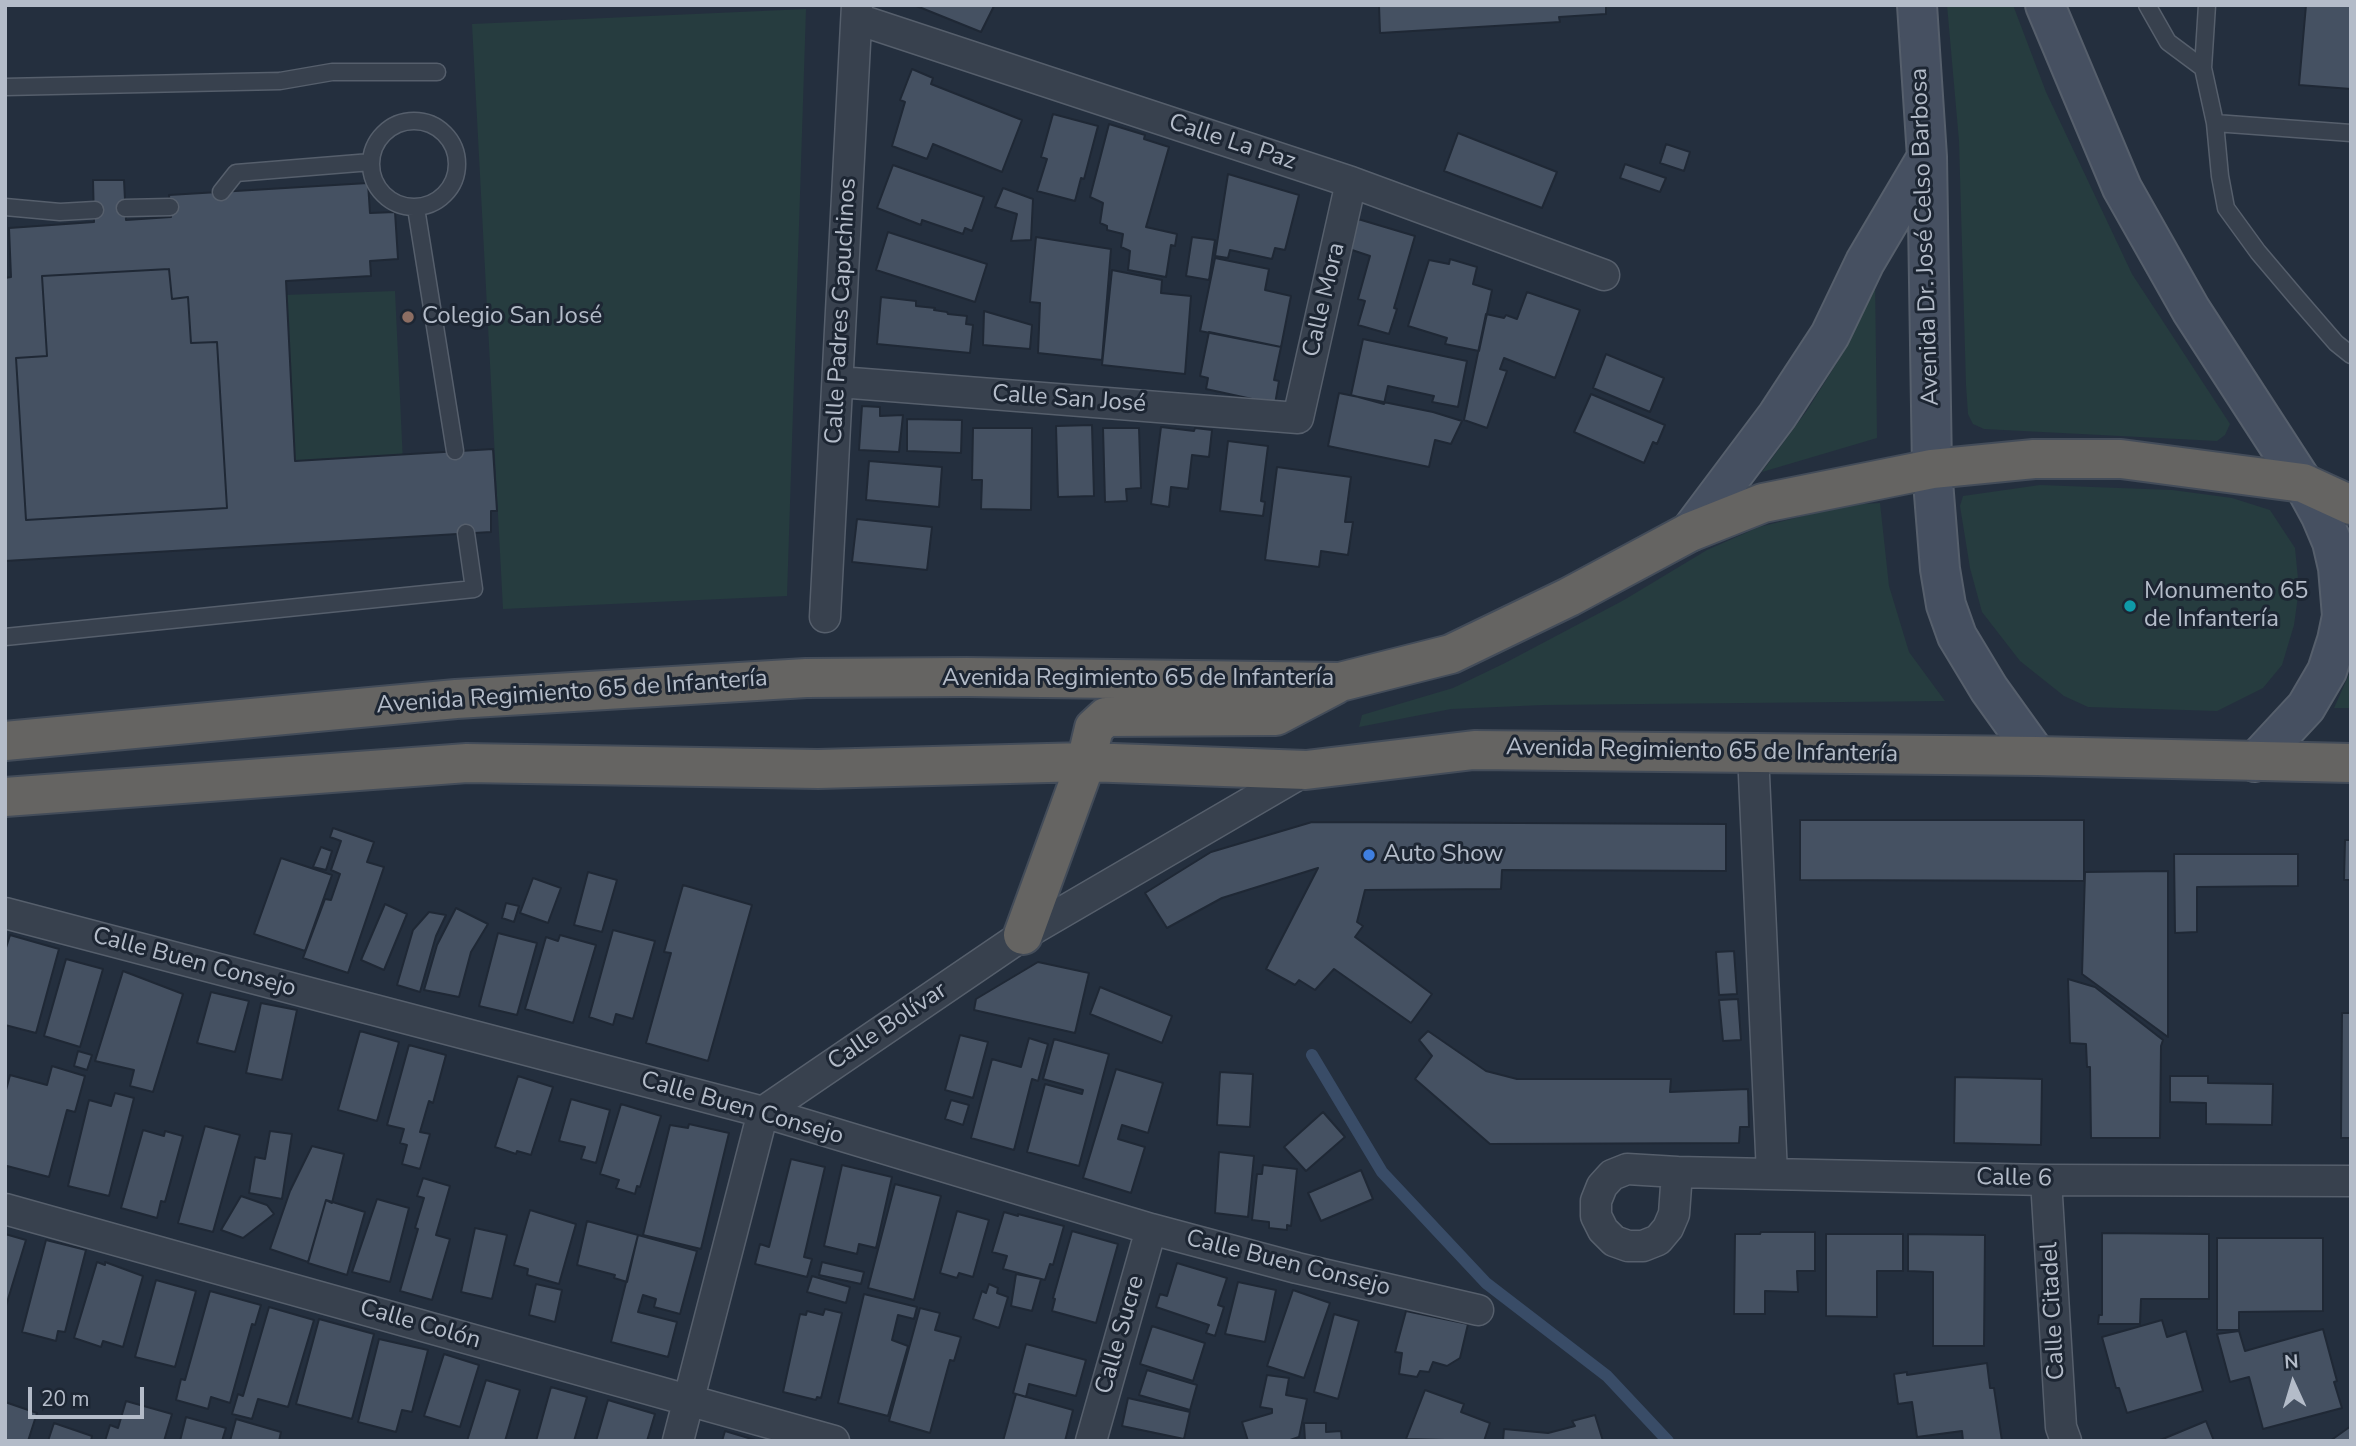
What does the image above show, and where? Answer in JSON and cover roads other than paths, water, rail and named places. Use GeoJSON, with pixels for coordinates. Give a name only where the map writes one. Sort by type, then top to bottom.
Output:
{"type":"FeatureCollection","features":[{"type":"Feature","properties":{"kind":"highway","name":"Avenida Regimiento 65 de Infantería"},"geometry":{"type":"LineString","coordinates":[[5,741],[456,699],[806,678],[967,677],[1340,682],[1451,654],[1569,597],[1690,532],[1763,503],[1932,469],[2034,460],[2121,458],[2303,483],[2351,505]]}},
{"type":"Feature","properties":{"kind":"highway"},"geometry":{"type":"LineString","coordinates":[[1023,935],[1086,762],[1094,728],[1107,717],[1276,716],[1340,682]]}},
{"type":"Feature","properties":{"kind":"highway","name":"Avenida Regimiento 65 de Infantería"},"geometry":{"type":"LineString","coordinates":[[5,797],[467,763],[818,769],[1086,762],[1306,770],[1474,750],[2037,755],[2351,763]]}},
{"type":"Feature","properties":{"kind":"main road","name":"Avenida Dr. José Celso Barbosa"},"geometry":{"type":"LineString","coordinates":[[1917,5],[1927,157],[1932,469],[1940,569],[1946,605],[1957,636],[1989,689],[2037,755]]}},
{"type":"Feature","properties":{"kind":"main road"},"geometry":{"type":"LineString","coordinates":[[2045,5],[2122,188],[2191,310],[2303,483],[2332,542],[2341,595],[2339,628],[2327,671],[2306,707],[2255,762]]}},
{"type":"Feature","properties":{"kind":"main road"},"geometry":{"type":"LineString","coordinates":[[1690,532],[1777,416],[1830,335],[1865,262],[1927,157]]}},
{"type":"Feature","properties":{"kind":"street","name":"Calle La Paz"},"geometry":{"type":"LineString","coordinates":[[857,12],[1351,182],[1604,275]]}},
{"type":"Feature","properties":{"kind":"street","name":"Calle Padres Capuchinos"},"geometry":{"type":"LineString","coordinates":[[825,617],[857,12]]}},
{"type":"Feature","properties":{"kind":"street","name":"Calle Mora"},"geometry":{"type":"LineString","coordinates":[[1298,418],[1351,182]]}},
{"type":"Feature","properties":{"kind":"street","name":"Calle San José"},"geometry":{"type":"LineString","coordinates":[[839,382],[1298,418]]}},
{"type":"Feature","properties":{"kind":"street"},"geometry":{"type":"LineString","coordinates":[[1753,753],[1772,1174]]}},
{"type":"Feature","properties":{"kind":"street","name":"Calle Bolívar"},"geometry":{"type":"LineString","coordinates":[[763,1112],[1023,935],[1306,770]]}},
{"type":"Feature","properties":{"kind":"street","name":"Calle Buen Consejo"},"geometry":{"type":"LineString","coordinates":[[5,913],[763,1112],[1151,1229],[1297,1268],[1478,1310]]}},
{"type":"Feature","properties":{"kind":"street"},"geometry":{"type":"LineString","coordinates":[[678,1441],[763,1112]]}},
{"type":"Feature","properties":{"kind":"street","name":"Calle 6"},"geometry":{"type":"LineString","coordinates":[[1677,1172],[2046,1180],[2351,1181]]}},
{"type":"Feature","properties":{"kind":"street","name":"Calle Citadel"},"geometry":{"type":"LineString","coordinates":[[2046,1180],[2061,1427],[2066,1441]]}},
{"type":"Feature","properties":{"kind":"street","name":"Calle Colón"},"geometry":{"type":"LineString","coordinates":[[5,1209],[834,1441]]}},
{"type":"Feature","properties":{"kind":"street","name":"Calle Sucre"},"geometry":{"type":"LineString","coordinates":[[1091,1441],[1151,1229]]}},
{"type":"Feature","properties":{"kind":"lane"},"geometry":{"type":"LineString","coordinates":[[2147,5],[2168,42],[2203,68]]}},
{"type":"Feature","properties":{"kind":"lane"},"geometry":{"type":"LineString","coordinates":[[2207,5],[2203,68],[2215,123],[2226,208],[2258,252],[2336,344],[2351,355]]}},
{"type":"Feature","properties":{"kind":"lane"},"geometry":{"type":"LineString","coordinates":[[5,87],[280,81],[332,72],[437,72]]}},
{"type":"Feature","properties":{"kind":"lane"},"geometry":{"type":"LineString","coordinates":[[405,122],[434,126],[453,146],[457,159],[456,174],[451,187],[430,205],[416,208],[389,199],[379,189],[373,177],[371,162],[374,149],[382,137],[405,122]]}},
{"type":"Feature","properties":{"kind":"lane"},"geometry":{"type":"LineString","coordinates":[[2215,123],[2351,132]]}},
{"type":"Feature","properties":{"kind":"lane"},"geometry":{"type":"LineString","coordinates":[[221,192],[236,173],[371,162]]}},
{"type":"Feature","properties":{"kind":"lane"},"geometry":{"type":"LineString","coordinates":[[5,207],[60,212],[95,210]]}},
{"type":"Feature","properties":{"kind":"lane"},"geometry":{"type":"LineString","coordinates":[[125,208],[170,207]]}},
{"type":"Feature","properties":{"kind":"lane"},"geometry":{"type":"LineString","coordinates":[[416,208],[455,452]]}},
{"type":"Feature","properties":{"kind":"lane"},"geometry":{"type":"LineString","coordinates":[[5,637],[474,589],[466,533]]}},
{"type":"Feature","properties":{"kind":"waterway"},"geometry":{"type":"LineString","coordinates":[[1312,1055],[1382,1172],[1486,1283],[1607,1376],[1668,1441]]}},
{"type":"Feature","properties":{"kind":"place","name":"Colegio San José"},"geometry":{"type":"Point","coordinates":[408,317]}},
{"type":"Feature","properties":{"kind":"place","name":"Monumento 65 de Infantería"},"geometry":{"type":"Point","coordinates":[2130,606]}},
{"type":"Feature","properties":{"kind":"place","name":"Auto Show"},"geometry":{"type":"Point","coordinates":[1369,855]}}]}
